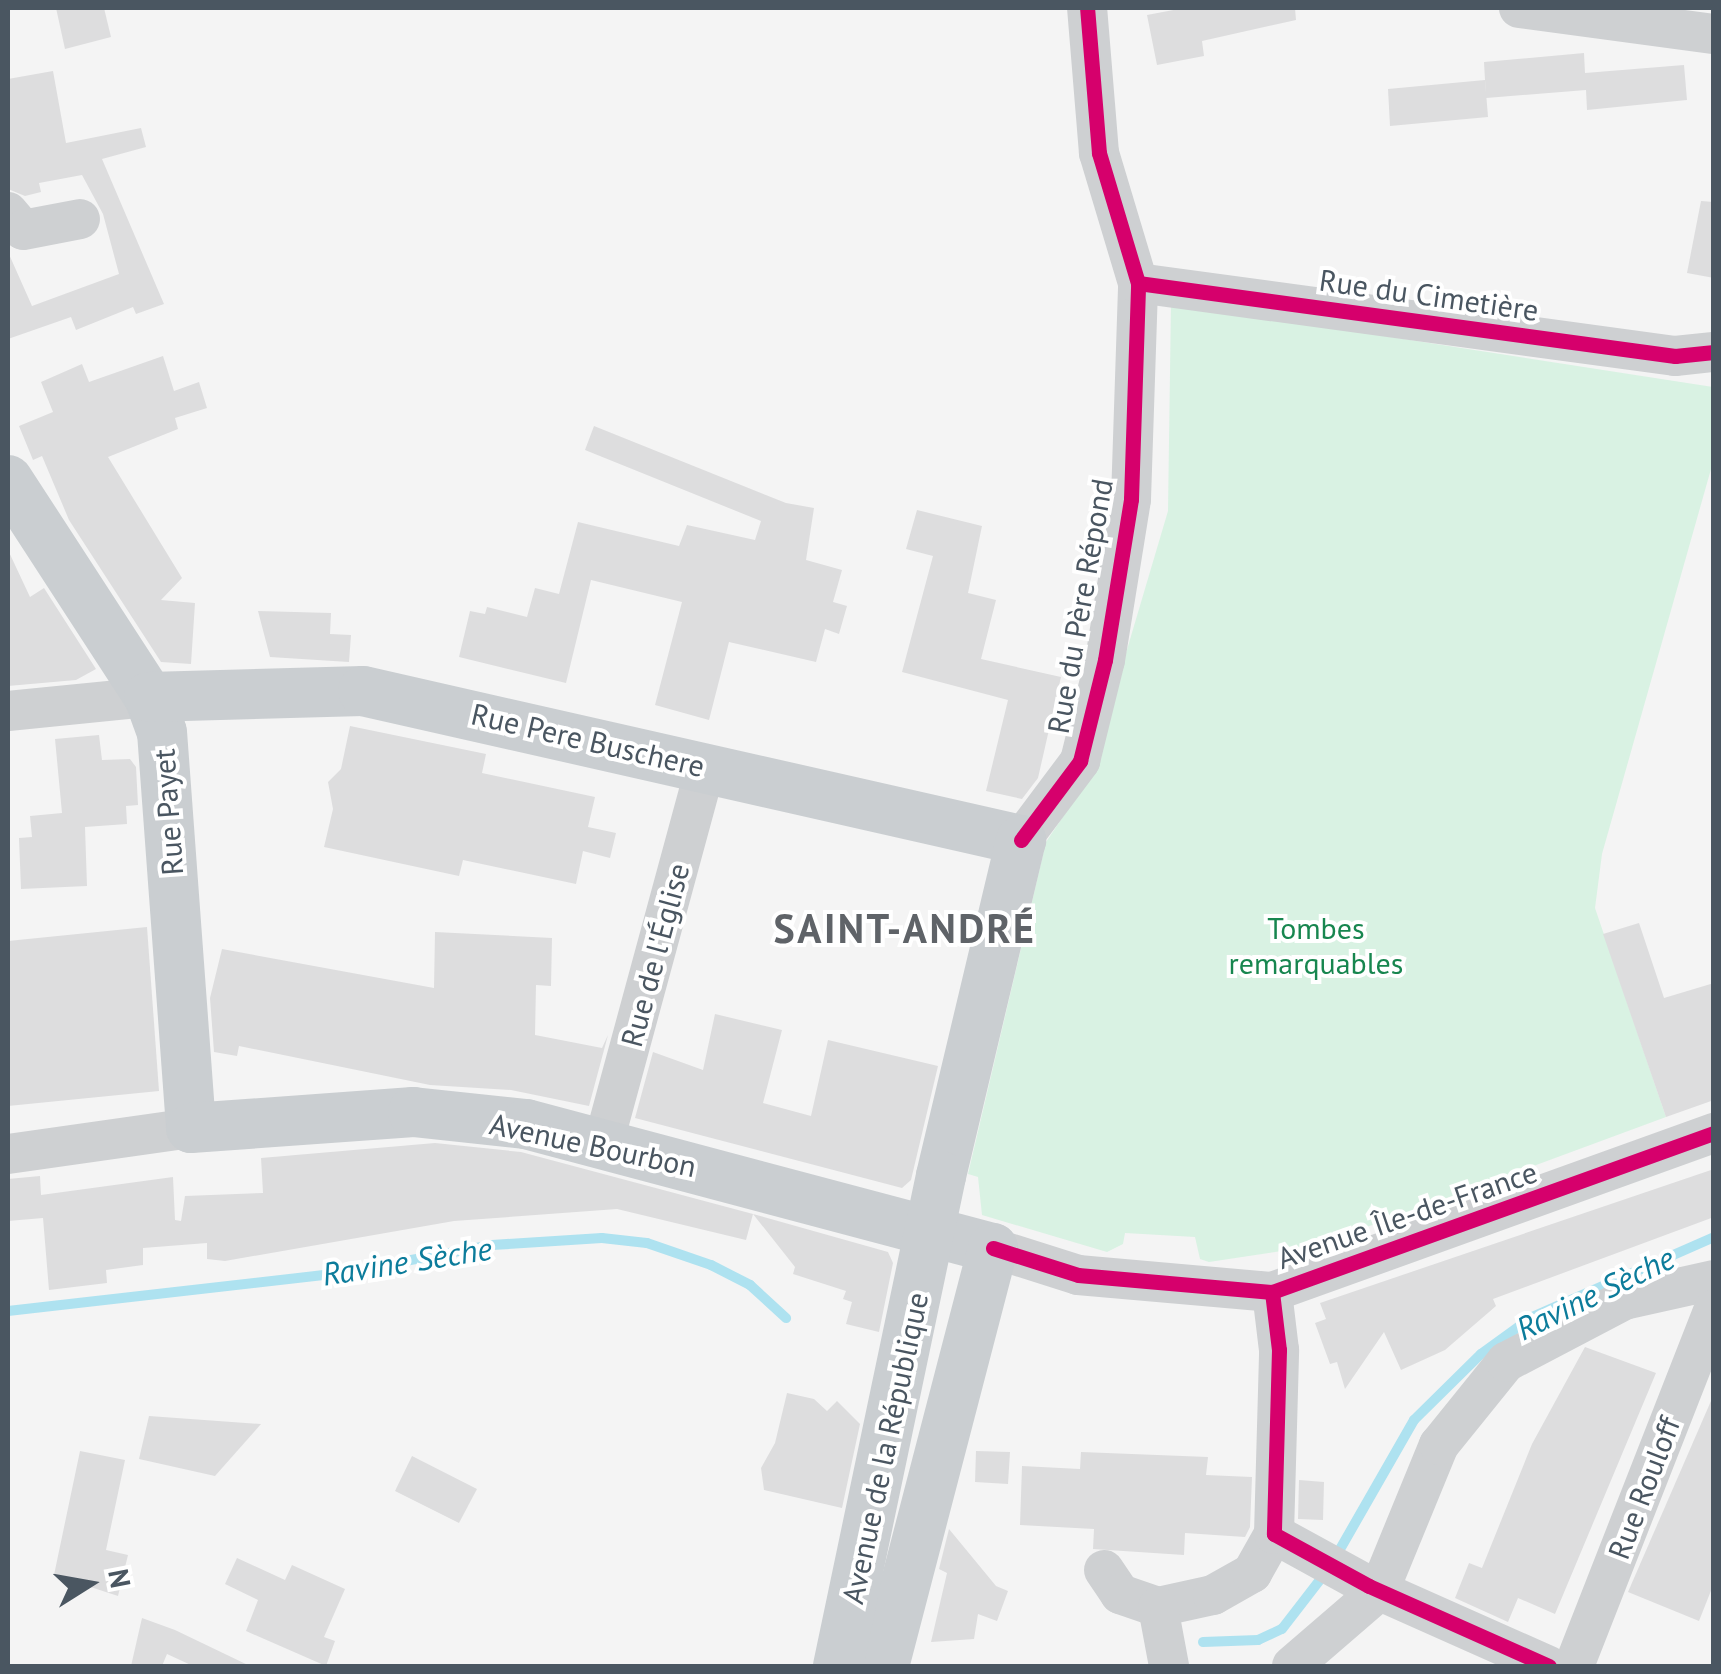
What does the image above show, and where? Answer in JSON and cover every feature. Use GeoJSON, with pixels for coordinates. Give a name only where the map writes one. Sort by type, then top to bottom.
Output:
{"type":"FeatureCollection","features":[{"type":"Feature","properties":{"kind":"main road","name":"Rue Payet"},"geometry":{"type":"LineString","coordinates":[[8,480],[149,697],[167,759],[191,1128]]}},
{"type":"Feature","properties":{"kind":"main road","name":"Rue Pere Buschere"},"geometry":{"type":"LineString","coordinates":[[149,697],[363,691],[1021,840]]}},
{"type":"Feature","properties":{"kind":"main road","name":"Rue du Père Répond"},"geometry":{"type":"LineString","coordinates":[[933,1230],[1021,840]]}},
{"type":"Feature","properties":{"kind":"main road","name":"Avenue Bourbon"},"geometry":{"type":"LineString","coordinates":[[191,1128],[413,1112],[526,1124],[933,1230]]}},
{"type":"Feature","properties":{"kind":"main road","name":"Avenue Île-de-France"},"geometry":{"type":"LineString","coordinates":[[933,1230],[994,1248]]}},
{"type":"Feature","properties":{"kind":"main road","name":"Avenue de la République"},"geometry":{"type":"LineString","coordinates":[[838,1666],[933,1230]]}},
{"type":"Feature","properties":{"kind":"main road","name":"Avenue de la République"},"geometry":{"type":"LineString","coordinates":[[884,1666],[994,1248]]}},
{"type":"Feature","properties":{"kind":"street","name":"Rue du Père Répond"},"geometry":{"type":"LineString","coordinates":[[1021,840],[1080,761],[1105,660],[1130,499],[1138,282],[1099,153],[1087,8]]}},
{"type":"Feature","properties":{"kind":"street"},"geometry":{"type":"LineString","coordinates":[[1518,8],[1714,34]]}},
{"type":"Feature","properties":{"kind":"street"},"geometry":{"type":"LineString","coordinates":[[8,212],[23,230],[80,219]]}},
{"type":"Feature","properties":{"kind":"street","name":"Rue du Cimetière"},"geometry":{"type":"LineString","coordinates":[[1138,282],[1675,356],[1714,352]]}},
{"type":"Feature","properties":{"kind":"street"},"geometry":{"type":"LineString","coordinates":[[8,711],[149,697]]}},
{"type":"Feature","properties":{"kind":"street","name":"Rue de l'Église"},"geometry":{"type":"LineString","coordinates":[[604,1142],[706,768]]}},
{"type":"Feature","properties":{"kind":"street","name":"Avenue Bourbon"},"geometry":{"type":"LineString","coordinates":[[8,1154],[191,1128]]}},
{"type":"Feature","properties":{"kind":"street","name":"Avenue Île-de-France"},"geometry":{"type":"LineString","coordinates":[[994,1248],[1078,1275],[1272,1292],[1714,1134]]}},
{"type":"Feature","properties":{"kind":"street"},"geometry":{"type":"LineString","coordinates":[[1292,1666],[1374,1588],[1440,1446],[1506,1362],[1624,1300],[1714,1280]]}},
{"type":"Feature","properties":{"kind":"street"},"geometry":{"type":"LineString","coordinates":[[1104,1570],[1120,1594],[1158,1608],[1213,1595],[1252,1572],[1274,1534],[1279,1350],[1272,1292]]}},
{"type":"Feature","properties":{"kind":"street","name":"Rue Rouloff"},"geometry":{"type":"LineString","coordinates":[[1574,1666],[1714,1309]]}},
{"type":"Feature","properties":{"kind":"street"},"geometry":{"type":"LineString","coordinates":[[1274,1534],[1374,1588],[1548,1666]]}},
{"type":"Feature","properties":{"kind":"street"},"geometry":{"type":"LineString","coordinates":[[1158,1608],[1169,1666]]}},
{"type":"Feature","properties":{"kind":"green space","name":"Tombes remarquables"},"geometry":{"type":"Polygon","coordinates":[[[1171,303],[1713,387],[1713,462],[1602,854],[1595,908],[1666,1117],[1379,1223],[1295,1249],[1209,1262],[1200,1259],[1195,1237],[1125,1233],[1123,1244],[1107,1252],[982,1215],[978,1177],[968,1174],[1046,842],[1089,778],[1168,511],[1171,303]]]}},
{"type":"Feature","properties":{"kind":"building"},"geometry":{"type":"Polygon","coordinates":[[[56,8],[104,8],[111,37],[65,49],[56,8]]]}},
{"type":"Feature","properties":{"kind":"building"},"geometry":{"type":"Polygon","coordinates":[[[1184,8],[1295,8],[1296,20],[1202,41],[1204,56],[1157,65],[1147,15],[1184,8]]]}},
{"type":"Feature","properties":{"kind":"building"},"geometry":{"type":"Polygon","coordinates":[[[1584,53],[1585,73],[1684,65],[1687,100],[1587,110],[1586,90],[1486,98],[1484,62],[1584,53]]]}},
{"type":"Feature","properties":{"kind":"building"},"geometry":{"type":"Polygon","coordinates":[[[53,71],[66,143],[141,128],[146,147],[102,159],[164,304],[136,314],[133,307],[76,330],[71,317],[8,339],[8,252],[32,306],[119,274],[103,214],[82,175],[39,183],[41,192],[25,196],[8,189],[8,79],[53,71]]]}},
{"type":"Feature","properties":{"kind":"building"},"geometry":{"type":"Polygon","coordinates":[[[1485,80],[1488,117],[1390,126],[1388,89],[1485,80]]]}},
{"type":"Feature","properties":{"kind":"building"},"geometry":{"type":"Polygon","coordinates":[[[1701,201],[1714,202],[1714,278],[1687,273],[1701,201]]]}},
{"type":"Feature","properties":{"kind":"building"},"geometry":{"type":"Polygon","coordinates":[[[163,356],[174,391],[199,382],[207,408],[175,418],[178,429],[108,457],[182,578],[161,600],[195,603],[191,664],[161,662],[69,520],[42,456],[33,460],[19,426],[53,412],[41,382],[82,364],[89,382],[163,356]]]}},
{"type":"Feature","properties":{"kind":"building"},"geometry":{"type":"Polygon","coordinates":[[[594,426],[786,503],[814,508],[806,560],[842,570],[833,602],[847,606],[839,634],[825,629],[816,662],[729,642],[709,720],[655,705],[682,602],[591,580],[566,683],[459,657],[470,611],[485,614],[487,607],[527,617],[535,588],[559,594],[578,522],[679,546],[687,525],[755,540],[761,521],[585,450],[594,426]]]}},
{"type":"Feature","properties":{"kind":"building"},"geometry":{"type":"Polygon","coordinates":[[[917,510],[982,526],[968,593],[996,600],[981,659],[1061,677],[1038,778],[1022,799],[986,791],[1008,700],[902,672],[933,556],[906,549],[917,510]]]}},
{"type":"Feature","properties":{"kind":"building"},"geometry":{"type":"Polygon","coordinates":[[[8,550],[30,597],[44,588],[96,669],[76,680],[8,686],[8,550]]]}},
{"type":"Feature","properties":{"kind":"building"},"geometry":{"type":"Polygon","coordinates":[[[258,611],[331,613],[330,634],[351,635],[349,662],[270,657],[258,611]]]}},
{"type":"Feature","properties":{"kind":"building"},"geometry":{"type":"Polygon","coordinates":[[[350,726],[486,754],[482,773],[595,797],[588,827],[616,833],[610,858],[583,851],[576,884],[463,860],[459,876],[324,847],[333,809],[328,782],[341,769],[350,726]]]}},
{"type":"Feature","properties":{"kind":"building"},"geometry":{"type":"Polygon","coordinates":[[[99,735],[102,760],[130,759],[136,767],[138,805],[126,806],[127,824],[85,827],[87,886],[21,889],[19,838],[32,837],[30,816],[62,813],[55,739],[99,735]]]}},
{"type":"Feature","properties":{"kind":"building"},"geometry":{"type":"Polygon","coordinates":[[[1639,923],[1664,998],[1714,983],[1714,1100],[1666,1117],[1603,934],[1639,923]]]}},
{"type":"Feature","properties":{"kind":"building"},"geometry":{"type":"Polygon","coordinates":[[[147,927],[159,1091],[8,1106],[8,941],[147,927]]]}},
{"type":"Feature","properties":{"kind":"building"},"geometry":{"type":"Polygon","coordinates":[[[435,932],[552,938],[551,986],[536,985],[535,1035],[602,1048],[608,1035],[589,1106],[511,1090],[430,1085],[239,1046],[237,1056],[214,1052],[210,998],[222,949],[434,988],[435,932]]]}},
{"type":"Feature","properties":{"kind":"building"},"geometry":{"type":"Polygon","coordinates":[[[715,1014],[782,1030],[763,1103],[811,1116],[828,1040],[938,1066],[911,1180],[902,1188],[635,1118],[653,1052],[703,1070],[715,1014]]]}},
{"type":"Feature","properties":{"kind":"building"},"geometry":{"type":"Polygon","coordinates":[[[435,1143],[521,1152],[753,1214],[746,1240],[617,1209],[454,1221],[225,1261],[207,1259],[207,1243],[143,1248],[143,1265],[106,1270],[107,1283],[49,1290],[43,1218],[8,1221],[8,1179],[40,1176],[41,1195],[173,1177],[175,1220],[181,1221],[185,1196],[263,1193],[261,1158],[435,1143]]]}},
{"type":"Feature","properties":{"kind":"building"},"geometry":{"type":"Polygon","coordinates":[[[1714,1169],[1714,1217],[1493,1299],[1496,1306],[1445,1350],[1401,1370],[1384,1332],[1345,1389],[1337,1362],[1330,1364],[1315,1323],[1326,1319],[1320,1303],[1714,1169]]]}},
{"type":"Feature","properties":{"kind":"building"},"geometry":{"type":"Polygon","coordinates":[[[753,1214],[888,1252],[893,1263],[879,1332],[846,1324],[852,1302],[843,1299],[846,1291],[793,1274],[795,1267],[753,1214]]]}},
{"type":"Feature","properties":{"kind":"building"},"geometry":{"type":"Polygon","coordinates":[[[1585,1347],[1656,1373],[1555,1614],[1518,1598],[1508,1622],[1455,1598],[1469,1563],[1482,1568],[1532,1444],[1585,1347]]]}},
{"type":"Feature","properties":{"kind":"building"},"geometry":{"type":"Polygon","coordinates":[[[787,1393],[814,1399],[827,1411],[837,1401],[860,1424],[842,1508],[764,1490],[761,1468],[775,1443],[787,1393]]]}},
{"type":"Feature","properties":{"kind":"building"},"geometry":{"type":"Polygon","coordinates":[[[1714,1394],[1714,1583],[1699,1621],[1628,1592],[1714,1394]]]}},
{"type":"Feature","properties":{"kind":"building"},"geometry":{"type":"Polygon","coordinates":[[[149,1416],[261,1424],[215,1476],[139,1459],[149,1416]]]}},
{"type":"Feature","properties":{"kind":"building"},"geometry":{"type":"Polygon","coordinates":[[[80,1451],[125,1460],[106,1550],[128,1555],[118,1596],[54,1575],[80,1451]]]}},
{"type":"Feature","properties":{"kind":"building"},"geometry":{"type":"Polygon","coordinates":[[[976,1451],[1010,1452],[1008,1484],[975,1482],[976,1451]]]}},
{"type":"Feature","properties":{"kind":"building"},"geometry":{"type":"Polygon","coordinates":[[[1081,1452],[1208,1457],[1206,1475],[1252,1477],[1250,1527],[1245,1537],[1185,1533],[1184,1555],[1093,1549],[1094,1529],[1020,1525],[1022,1466],[1080,1469],[1081,1452]]]}},
{"type":"Feature","properties":{"kind":"building"},"geometry":{"type":"Polygon","coordinates":[[[412,1456],[477,1489],[459,1523],[395,1491],[412,1456]]]}},
{"type":"Feature","properties":{"kind":"building"},"geometry":{"type":"Polygon","coordinates":[[[1299,1480],[1324,1482],[1323,1520],[1298,1519],[1299,1480]]]}},
{"type":"Feature","properties":{"kind":"building"},"geometry":{"type":"Polygon","coordinates":[[[949,1529],[996,1586],[1008,1591],[997,1621],[978,1614],[974,1639],[931,1642],[947,1573],[939,1569],[949,1529]]]}},
{"type":"Feature","properties":{"kind":"building"},"geometry":{"type":"Polygon","coordinates":[[[237,1558],[285,1580],[292,1565],[345,1589],[324,1637],[335,1641],[326,1666],[246,1631],[258,1600],[225,1584],[237,1558]]]}},
{"type":"Feature","properties":{"kind":"building"},"geometry":{"type":"Polygon","coordinates":[[[142,1618],[250,1666],[193,1666],[167,1654],[162,1666],[131,1666],[142,1618]]]}},
{"type":"Feature","properties":{"kind":"waterway","name":"Ravine Sèche"},"geometry":{"type":"LineString","coordinates":[[1335,1558],[1414,1420],[1481,1354],[1532,1317],[1714,1237]]}},
{"type":"Feature","properties":{"kind":"waterway","name":"Ravine Sèche"},"geometry":{"type":"LineString","coordinates":[[8,1311],[341,1273],[492,1245],[602,1238],[647,1243],[711,1265],[750,1285],[786,1318]]}},
{"type":"Feature","properties":{"kind":"waterway","name":"Ravine Sèche"},"geometry":{"type":"LineString","coordinates":[[1203,1642],[1258,1640],[1282,1629],[1326,1572]]}},
{"type":"Feature","properties":{"kind":"cycle path"},"geometry":{"type":"LineString","coordinates":[[1021,840],[1080,761],[1105,660],[1131,499],[1138,283],[1099,153],[1087,8]]}},
{"type":"Feature","properties":{"kind":"cycle path"},"geometry":{"type":"LineString","coordinates":[[1138,283],[1675,356],[1714,352]]}},
{"type":"Feature","properties":{"kind":"cycle path"},"geometry":{"type":"LineString","coordinates":[[993,1248],[1078,1275],[1272,1292],[1714,1133]]}},
{"type":"Feature","properties":{"kind":"cycle path"},"geometry":{"type":"LineString","coordinates":[[1272,1292],[1279,1350],[1274,1534],[1369,1586],[1549,1666]]}},
{"type":"Feature","properties":{"kind":"district","name":"SAINT-ANDRÉ"},"geometry":{"type":"Point","coordinates":[905,928]}}]}
